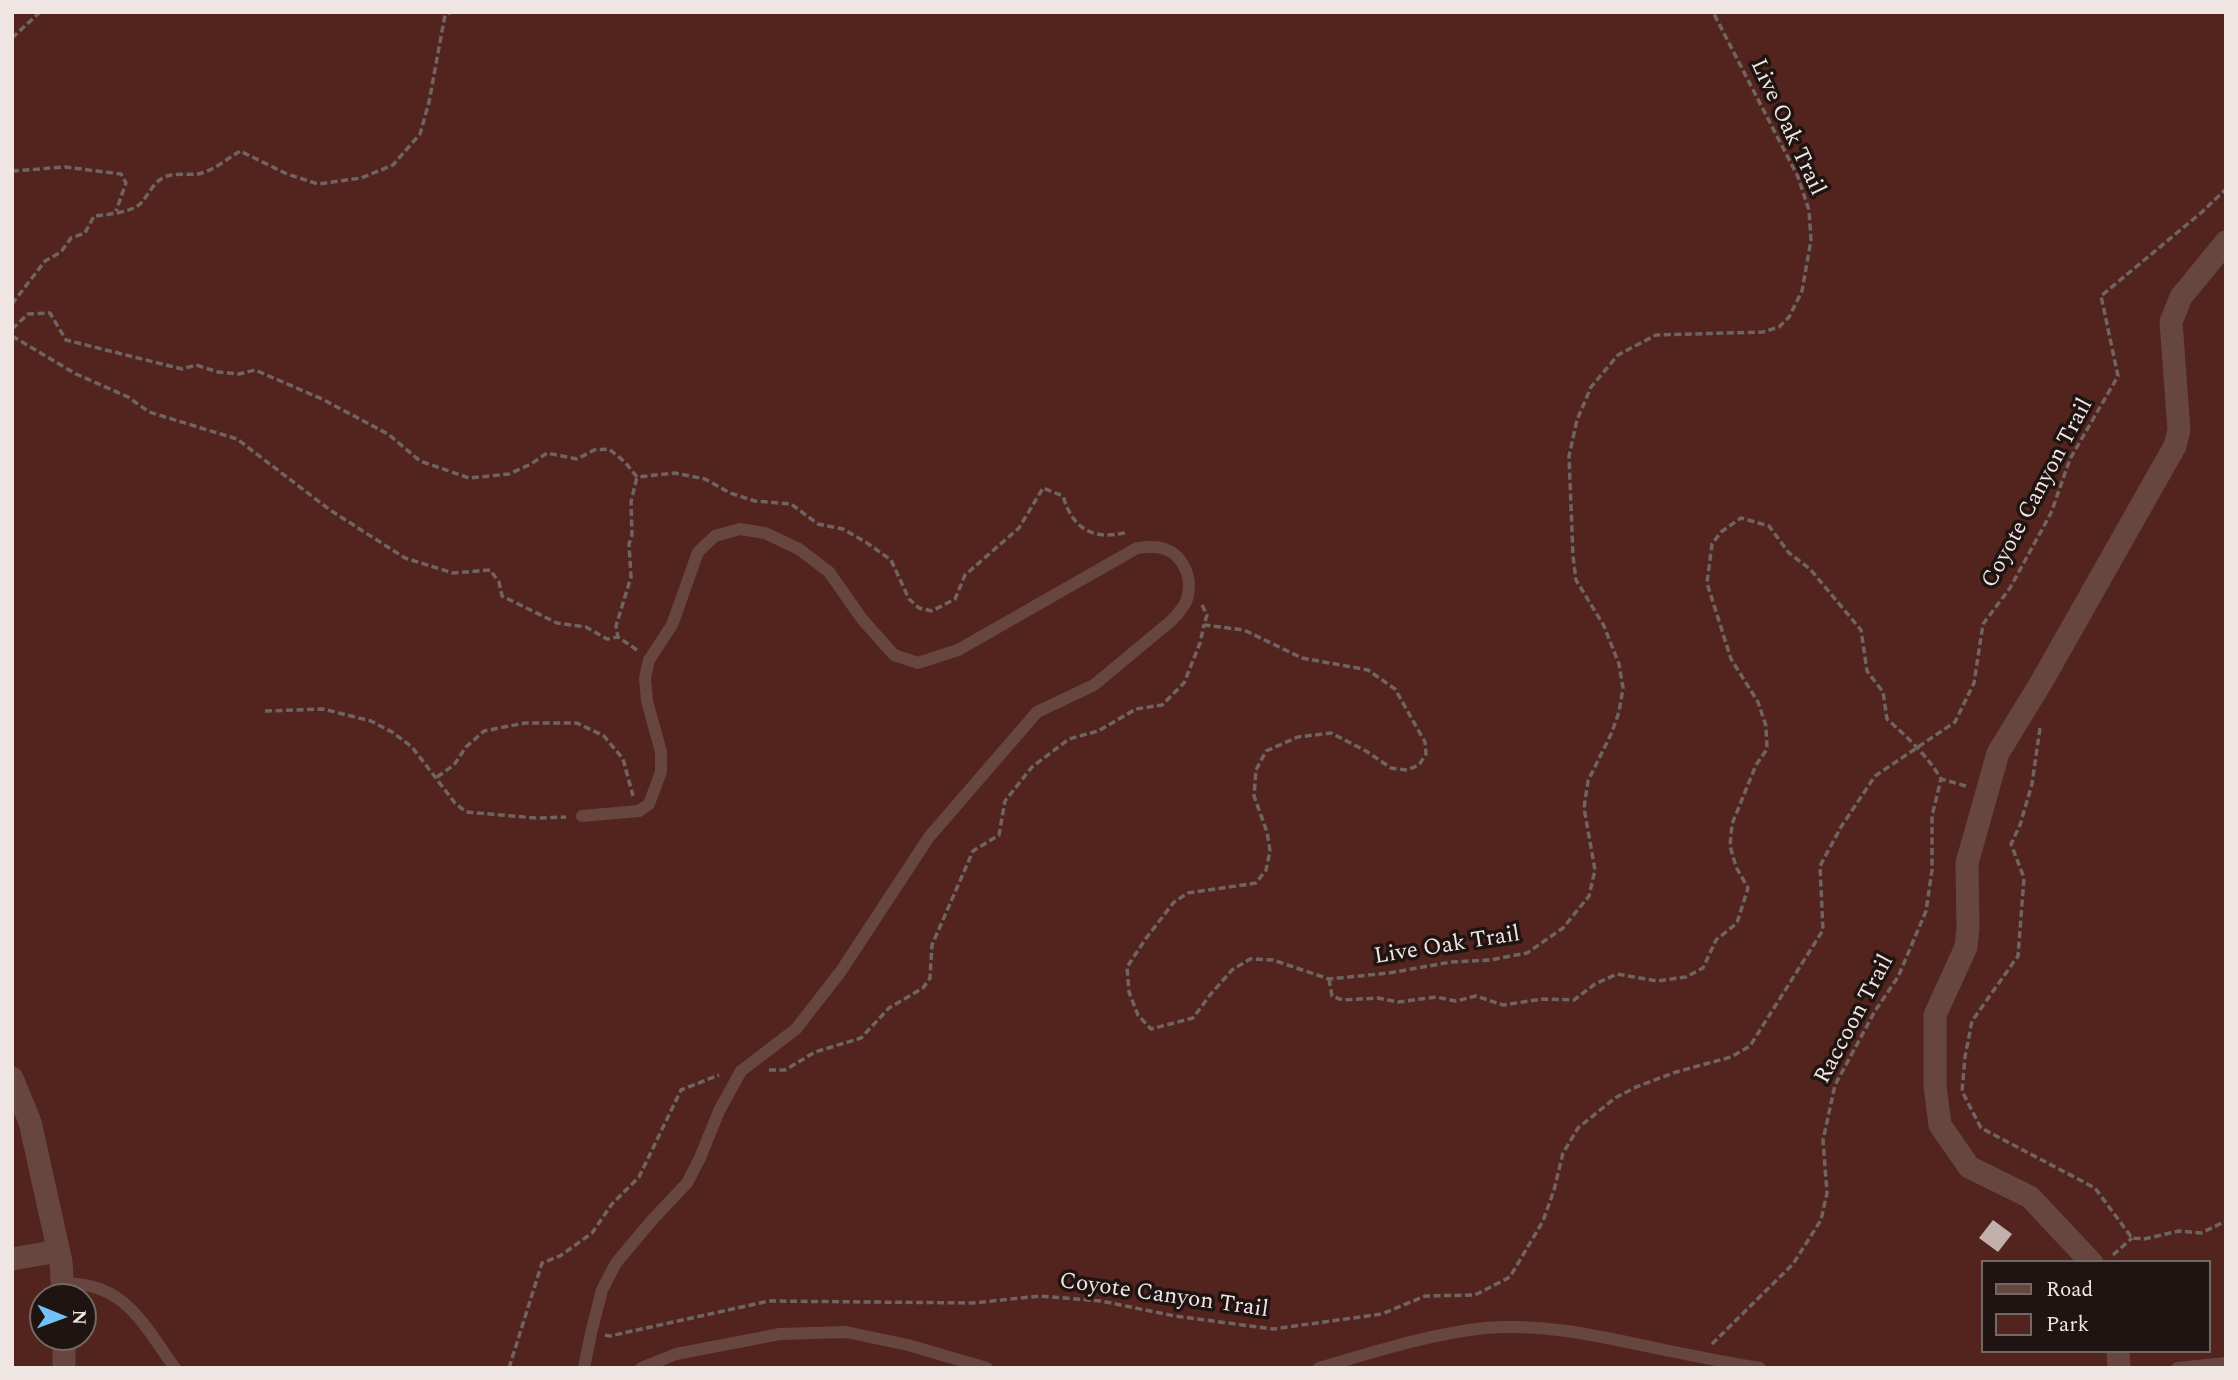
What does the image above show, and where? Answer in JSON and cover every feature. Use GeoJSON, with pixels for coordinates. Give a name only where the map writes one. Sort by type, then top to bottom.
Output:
{"type":"FeatureCollection","features":[{"type":"Feature","properties":{"kind":"street"},"geometry":{"type":"LineString","coordinates":[[2100,1261],[2030,1197],[1969,1167],[1940,1125],[1935,1086],[1936,1015],[1966,947],[1967,863],[1998,753],[2042,681],[2175,446],[2179,430],[2171,322],[2181,297],[2226,242]]}},
{"type":"Feature","properties":{"kind":"street"},"geometry":{"type":"LineString","coordinates":[[13,1082],[30,1122],[58,1251],[62,1282]]}},
{"type":"Feature","properties":{"kind":"street"},"geometry":{"type":"LineString","coordinates":[[12,1259],[58,1251]]}},
{"type":"Feature","properties":{"kind":"lane"},"geometry":{"type":"LineString","coordinates":[[582,816],[639,811],[649,804],[662,772],[661,752],[647,701],[645,678],[649,660],[672,625],[698,552],[715,536],[740,529],[765,533],[799,550],[829,572],[862,619],[894,655],[918,663],[958,650],[1137,548],[1156,546],[1171,551],[1182,560],[1189,588],[1186,601],[1171,621],[1094,685],[1037,712],[929,837],[841,971],[796,1029],[741,1071],[719,1111],[687,1183],[616,1263],[602,1290],[584,1368]]}},
{"type":"Feature","properties":{"kind":"lane"},"geometry":{"type":"LineString","coordinates":[[98,1289],[116,1296],[131,1307],[175,1368]]}},
{"type":"Feature","properties":{"kind":"lane"},"geometry":{"type":"LineString","coordinates":[[1320,1368],[1432,1336],[1487,1328],[1579,1332],[1759,1368]]}},
{"type":"Feature","properties":{"kind":"lane"},"geometry":{"type":"LineString","coordinates":[[641,1368],[676,1354],[780,1334],[846,1332],[908,1345],[987,1368]]}},
{"type":"Feature","properties":{"kind":"lane"},"geometry":{"type":"LineString","coordinates":[[2177,1368],[2226,1363]]}},
{"type":"Feature","properties":{"kind":"path"},"geometry":{"type":"LineString","coordinates":[[12,38],[40,12]]}},
{"type":"Feature","properties":{"kind":"path"},"geometry":{"type":"LineString","coordinates":[[12,304],[45,261],[61,253],[71,238],[85,233],[94,216],[127,211],[138,206],[162,178],[210,170],[240,151],[288,174],[318,184],[361,178],[393,165],[420,134],[446,15],[451,12]]}},
{"type":"Feature","properties":{"kind":"path","name":"Live Oak Trail"},"geometry":{"type":"LineString","coordinates":[[1189,588],[1208,615],[1205,625],[1244,631],[1302,658],[1368,670],[1395,689],[1425,742],[1426,754],[1419,765],[1407,771],[1391,768],[1331,733],[1298,737],[1266,751],[1256,770],[1254,796],[1268,832],[1270,851],[1266,870],[1256,883],[1188,893],[1174,902],[1147,937],[1127,967],[1129,992],[1138,1016],[1151,1028],[1193,1018],[1232,970],[1250,959],[1273,960],[1329,979],[1389,973],[1451,962],[1490,960],[1527,953],[1563,928],[1589,897],[1595,870],[1584,808],[1588,781],[1612,732],[1623,688],[1619,664],[1604,626],[1576,580],[1569,456],[1577,420],[1591,387],[1618,355],[1656,335],[1763,332],[1779,327],[1789,317],[1802,291],[1811,240],[1809,210],[1798,177],[1713,12]]}},
{"type":"Feature","properties":{"kind":"path"},"geometry":{"type":"LineString","coordinates":[[12,171],[65,167],[121,174],[127,183],[116,211]]}},
{"type":"Feature","properties":{"kind":"path","name":"Coyote Canyon Trail"},"geometry":{"type":"LineString","coordinates":[[591,1333],[610,1336],[769,1301],[973,1303],[1040,1296],[1101,1301],[1175,1316],[1273,1329],[1382,1314],[1425,1296],[1475,1295],[1510,1277],[1543,1221],[1563,1153],[1578,1128],[1615,1098],[1636,1087],[1676,1072],[1731,1057],[1750,1046],[1823,930],[1820,866],[1841,827],[1875,776],[1955,722],[1974,683],[1983,624],[2010,588],[2046,524],[2070,459],[2118,376],[2101,296],[2182,229],[2226,188]]}},
{"type":"Feature","properties":{"kind":"path"},"geometry":{"type":"LineString","coordinates":[[12,329],[28,314],[50,313],[66,340],[77,344],[182,369],[196,365],[218,372],[239,374],[256,370],[322,399],[388,434],[420,461],[469,478],[509,474],[547,453],[577,459],[594,450],[609,449],[625,462],[637,477]]}},
{"type":"Feature","properties":{"kind":"path"},"geometry":{"type":"LineString","coordinates":[[12,336],[76,374],[128,397],[149,412],[237,439],[330,510],[405,558],[453,573],[490,570],[499,582],[502,596],[519,605],[557,623],[586,626],[607,639],[618,637]]}},
{"type":"Feature","properties":{"kind":"path"},"geometry":{"type":"LineString","coordinates":[[637,477],[675,473],[705,479],[730,493],[755,501],[791,504],[818,524],[843,529],[891,559],[909,599],[919,608],[932,611],[955,599],[965,575],[1019,528],[1042,488],[1063,496],[1067,511],[1083,529],[1109,537],[1134,531],[1156,546]]}},
{"type":"Feature","properties":{"kind":"path"},"geometry":{"type":"LineString","coordinates":[[637,477],[631,502],[631,578],[616,626],[618,637],[649,660]]}},
{"type":"Feature","properties":{"kind":"path"},"geometry":{"type":"LineString","coordinates":[[1329,979],[1332,996],[1342,1000],[1378,998],[1398,1002],[1436,997],[1456,1002],[1476,996],[1503,1005],[1543,999],[1574,1000],[1594,984],[1617,974],[1657,981],[1686,977],[1703,968],[1716,940],[1737,923],[1748,888],[1736,867],[1730,846],[1732,824],[1756,765],[1767,749],[1766,726],[1758,702],[1731,659],[1706,583],[1712,544],[1721,532],[1741,518],[1769,526],[1789,553],[1810,569],[1861,630],[1867,671],[1883,692],[1886,719],[1919,747],[1941,779],[1986,792]]}},
{"type":"Feature","properties":{"kind":"path"},"geometry":{"type":"LineString","coordinates":[[265,710],[323,709],[371,721],[412,747],[456,803],[467,812],[536,818],[582,816]]}},
{"type":"Feature","properties":{"kind":"path"},"geometry":{"type":"LineString","coordinates":[[2043,718],[2037,738],[2032,784],[2011,844],[2024,878],[2018,956],[1972,1021],[1962,1091],[1981,1128],[2095,1188],[2132,1238]]}},
{"type":"Feature","properties":{"kind":"path"},"geometry":{"type":"LineString","coordinates":[[438,778],[454,765],[466,747],[484,731],[525,723],[576,723],[604,736],[623,759],[629,787],[639,811]]}},
{"type":"Feature","properties":{"kind":"path","name":"Raccoon Trail"},"geometry":{"type":"LineString","coordinates":[[1698,1357],[1793,1264],[1821,1220],[1827,1193],[1823,1140],[1835,1085],[1875,1011],[1898,977],[1926,911],[1932,870],[1932,816],[1941,779]]}},
{"type":"Feature","properties":{"kind":"path"},"geometry":{"type":"LineString","coordinates":[[2100,1261],[2132,1238],[2144,1239],[2179,1231],[2201,1233],[2226,1221]]}},
{"type":"Feature","properties":{"kind":"green space"},"geometry":{"type":"Polygon","coordinates":[[[12,12],[2226,12],[2226,1368],[12,1368],[12,12]]]}},
{"type":"Feature","properties":{"kind":"building"},"geometry":{"type":"Polygon","coordinates":[[[1993,1220],[2012,1234],[1998,1252],[1979,1238],[1993,1220]]]}}]}
